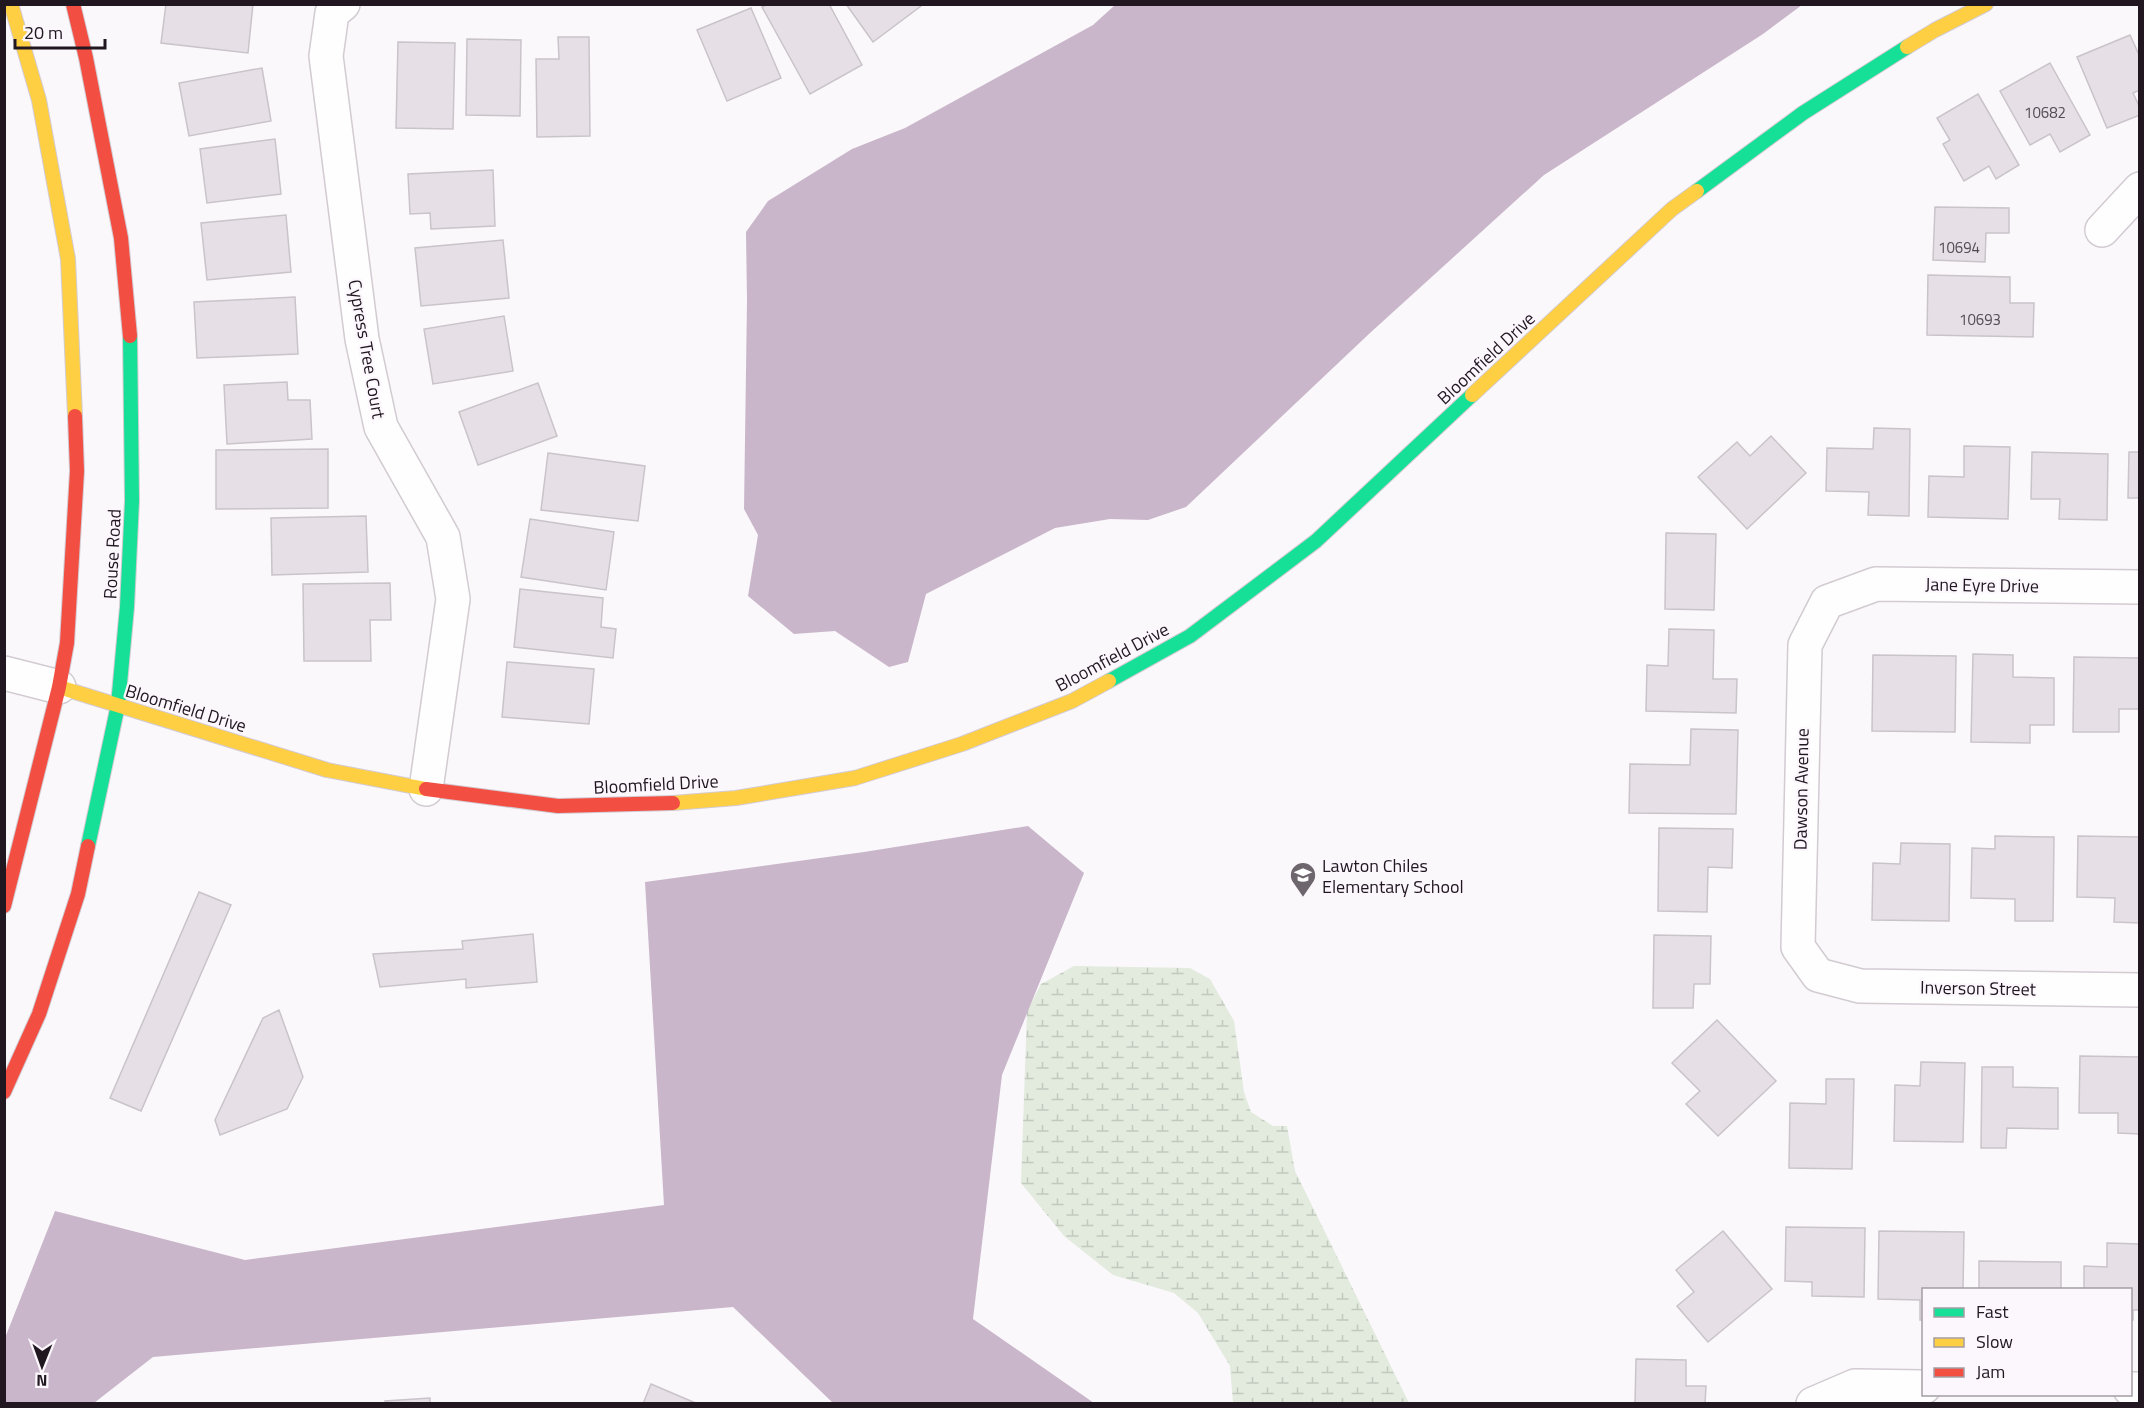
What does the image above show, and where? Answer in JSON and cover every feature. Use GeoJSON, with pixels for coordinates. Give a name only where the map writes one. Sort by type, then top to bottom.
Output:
{"type":"FeatureCollection","features":[{"type":"Feature","properties":{"kind":"street"},"geometry":{"type":"LineString","coordinates":[[4,906],[60,687],[67,643],[76,471],[68,259],[39,100],[11,4]]}},
{"type":"Feature","properties":{"kind":"street","name":"Rouse Road"},"geometry":{"type":"LineString","coordinates":[[4,1092],[39,1014],[78,894],[118,705],[127,607],[132,501],[131,346],[120,238],[86,58],[73,4]]}},
{"type":"Feature","properties":{"kind":"street","name":"Cypress Tree Court"},"geometry":{"type":"LineString","coordinates":[[343,4],[332,14],[326,56],[363,339],[381,427],[443,537],[453,599],[426,789]]}},
{"type":"Feature","properties":{"kind":"street","name":"Bloomfield Drive"},"geometry":{"type":"LineString","coordinates":[[60,687],[327,770],[426,789],[558,806],[651,805],[736,798],[855,778],[962,744],[1072,700],[1191,636],[1316,541],[1672,208],[1803,113],[1935,30],[1986,4]]}},
{"type":"Feature","properties":{"kind":"street"},"geometry":{"type":"LineString","coordinates":[[2102,230],[2139,189]]}},
{"type":"Feature","properties":{"kind":"street","name":"Jane Eyre Drive"},"geometry":{"type":"LineString","coordinates":[[1827,602],[1876,584],[2139,587]]}},
{"type":"Feature","properties":{"kind":"street","name":"Dawson Avenue"},"geometry":{"type":"LineString","coordinates":[[1818,975],[1798,946],[1803,691],[1805,645],[1827,602]]}},
{"type":"Feature","properties":{"kind":"street"},"geometry":{"type":"LineString","coordinates":[[4,673],[60,687]]}},
{"type":"Feature","properties":{"kind":"street","name":"Inverson Street"},"geometry":{"type":"LineString","coordinates":[[1818,975],[1860,986],[2139,990]]}},
{"type":"Feature","properties":{"kind":"street"},"geometry":{"type":"LineString","coordinates":[[1814,1403],[1855,1386],[1922,1387]]}},
{"type":"Feature","properties":{"kind":"green space"},"geometry":{"type":"Polygon","coordinates":[[[1074,966],[1190,968],[1210,979],[1234,1021],[1244,1092],[1251,1112],[1273,1126],[1287,1126],[1295,1171],[1409,1403],[1233,1403],[1230,1366],[1198,1313],[1174,1293],[1113,1275],[1064,1236],[1021,1183],[1027,1011],[1041,984],[1074,966]]]}},
{"type":"Feature","properties":{"kind":"shaded area"},"geometry":{"type":"Polygon","coordinates":[[[1115,5],[1802,5],[1763,34],[1544,175],[1370,333],[1186,507],[1148,520],[1110,519],[1055,528],[926,594],[908,662],[889,667],[835,631],[794,634],[748,596],[758,535],[744,509],[746,232],[768,201],[852,149],[905,128],[1093,25],[1115,5]]]}},
{"type":"Feature","properties":{"kind":"shaded area"},"geometry":{"type":"Polygon","coordinates":[[[1028,826],[1084,873],[1002,1075],[973,1319],[1094,1403],[833,1403],[733,1307],[153,1357],[94,1403],[5,1403],[5,1338],[55,1211],[245,1260],[664,1205],[645,882],[864,852],[1028,826]]]}},
{"type":"Feature","properties":{"kind":"building"},"geometry":{"type":"Polygon","coordinates":[[[166,4],[253,4],[248,53],[161,43],[166,4]]]}},
{"type":"Feature","properties":{"kind":"building"},"geometry":{"type":"Polygon","coordinates":[[[768,4],[829,4],[862,65],[810,94],[762,7],[768,4]]]}},
{"type":"Feature","properties":{"kind":"building"},"geometry":{"type":"Polygon","coordinates":[[[846,4],[920,4],[921,6],[873,42],[846,4]]]}},
{"type":"Feature","properties":{"kind":"building"},"geometry":{"type":"Polygon","coordinates":[[[751,8],[781,78],[727,101],[697,30],[751,8]]]}},
{"type":"Feature","properties":{"kind":"building"},"geometry":{"type":"Polygon","coordinates":[[[2130,35],[2140,57],[2140,90],[2133,93],[2140,108],[2140,115],[2107,128],[2077,57],[2130,35]]]}},
{"type":"Feature","properties":{"kind":"building"},"geometry":{"type":"Polygon","coordinates":[[[558,37],[589,37],[590,136],[537,137],[536,59],[559,59],[558,37]]]}},
{"type":"Feature","properties":{"kind":"building"},"geometry":{"type":"Polygon","coordinates":[[[467,39],[521,40],[520,116],[466,115],[467,39]]]}},
{"type":"Feature","properties":{"kind":"building"},"geometry":{"type":"Polygon","coordinates":[[[398,42],[455,43],[453,129],[396,128],[398,42]]]}},
{"type":"Feature","properties":{"kind":"building"},"geometry":{"type":"Polygon","coordinates":[[[2050,63],[2090,135],[2060,152],[2050,134],[2030,145],[2000,91],[2050,63]]]}},
{"type":"Feature","properties":{"kind":"building"},"geometry":{"type":"Polygon","coordinates":[[[262,68],[271,121],[189,136],[179,83],[262,68]]]}},
{"type":"Feature","properties":{"kind":"building"},"geometry":{"type":"Polygon","coordinates":[[[1978,94],[2019,165],[1996,179],[1989,166],[1964,181],[1943,144],[1950,140],[1937,118],[1978,94]]]}},
{"type":"Feature","properties":{"kind":"building"},"geometry":{"type":"Polygon","coordinates":[[[275,139],[281,194],[207,203],[200,149],[275,139]]]}},
{"type":"Feature","properties":{"kind":"building"},"geometry":{"type":"Polygon","coordinates":[[[493,170],[495,226],[431,229],[430,213],[410,214],[408,174],[493,170]]]}},
{"type":"Feature","properties":{"kind":"building"},"geometry":{"type":"Polygon","coordinates":[[[1935,207],[2009,208],[2009,233],[1986,233],[1985,262],[1933,260],[1935,207]]]}},
{"type":"Feature","properties":{"kind":"building"},"geometry":{"type":"Polygon","coordinates":[[[286,215],[291,272],[207,280],[201,223],[286,215]]]}},
{"type":"Feature","properties":{"kind":"building"},"geometry":{"type":"Polygon","coordinates":[[[503,240],[509,298],[421,306],[415,248],[503,240]]]}},
{"type":"Feature","properties":{"kind":"building"},"geometry":{"type":"Polygon","coordinates":[[[1928,275],[2010,277],[2010,303],[2034,303],[2033,337],[1927,335],[1928,275]]]}},
{"type":"Feature","properties":{"kind":"building"},"geometry":{"type":"Polygon","coordinates":[[[295,297],[298,354],[197,358],[194,302],[295,297]]]}},
{"type":"Feature","properties":{"kind":"building"},"geometry":{"type":"Polygon","coordinates":[[[504,316],[513,371],[433,384],[424,329],[504,316]]]}},
{"type":"Feature","properties":{"kind":"building"},"geometry":{"type":"Polygon","coordinates":[[[287,382],[288,400],[310,400],[312,439],[227,444],[224,385],[287,382]]]}},
{"type":"Feature","properties":{"kind":"building"},"geometry":{"type":"Polygon","coordinates":[[[538,383],[557,436],[478,465],[459,412],[538,383]]]}},
{"type":"Feature","properties":{"kind":"building"},"geometry":{"type":"Polygon","coordinates":[[[1874,428],[1910,429],[1909,516],[1868,515],[1869,492],[1826,491],[1827,448],[1873,449],[1874,428]]]}},
{"type":"Feature","properties":{"kind":"building"},"geometry":{"type":"Polygon","coordinates":[[[1771,436],[1806,473],[1747,529],[1698,477],[1737,442],[1750,456],[1771,436]]]}},
{"type":"Feature","properties":{"kind":"building"},"geometry":{"type":"Polygon","coordinates":[[[1964,446],[2010,447],[2008,519],[1928,517],[1929,476],[1964,477],[1964,446]]]}},
{"type":"Feature","properties":{"kind":"building"},"geometry":{"type":"Polygon","coordinates":[[[328,449],[328,508],[216,509],[216,450],[328,449]]]}},
{"type":"Feature","properties":{"kind":"building"},"geometry":{"type":"Polygon","coordinates":[[[2032,452],[2108,454],[2107,520],[2059,519],[2060,499],[2031,499],[2032,452]]]}},
{"type":"Feature","properties":{"kind":"building"},"geometry":{"type":"Polygon","coordinates":[[[2129,452],[2140,452],[2140,498],[2128,498],[2129,452]]]}},
{"type":"Feature","properties":{"kind":"building"},"geometry":{"type":"Polygon","coordinates":[[[548,453],[645,466],[638,521],[541,510],[548,453]]]}},
{"type":"Feature","properties":{"kind":"building"},"geometry":{"type":"Polygon","coordinates":[[[366,516],[368,572],[272,575],[271,518],[366,516]]]}},
{"type":"Feature","properties":{"kind":"building"},"geometry":{"type":"Polygon","coordinates":[[[530,519],[614,532],[606,590],[521,577],[530,519]]]}},
{"type":"Feature","properties":{"kind":"building"},"geometry":{"type":"Polygon","coordinates":[[[1666,533],[1716,534],[1714,610],[1665,609],[1666,533]]]}},
{"type":"Feature","properties":{"kind":"building"},"geometry":{"type":"Polygon","coordinates":[[[390,583],[391,620],[370,620],[371,661],[304,661],[303,584],[390,583]]]}},
{"type":"Feature","properties":{"kind":"building"},"geometry":{"type":"Polygon","coordinates":[[[520,589],[603,598],[601,627],[616,629],[613,658],[514,647],[520,589]]]}},
{"type":"Feature","properties":{"kind":"building"},"geometry":{"type":"Polygon","coordinates":[[[1669,629],[1714,630],[1713,679],[1737,679],[1736,713],[1646,711],[1647,665],[1668,666],[1669,629]]]}},
{"type":"Feature","properties":{"kind":"building"},"geometry":{"type":"Polygon","coordinates":[[[1973,654],[2013,655],[2013,677],[2054,678],[2054,725],[2030,725],[2030,743],[1971,742],[1973,654]]]}},
{"type":"Feature","properties":{"kind":"building"},"geometry":{"type":"Polygon","coordinates":[[[1873,655],[1956,656],[1955,732],[1872,731],[1873,655]]]}},
{"type":"Feature","properties":{"kind":"building"},"geometry":{"type":"Polygon","coordinates":[[[2074,657],[2140,658],[2140,709],[2119,709],[2119,732],[2073,732],[2074,657]]]}},
{"type":"Feature","properties":{"kind":"building"},"geometry":{"type":"Polygon","coordinates":[[[507,662],[594,669],[589,724],[502,717],[507,662]]]}},
{"type":"Feature","properties":{"kind":"building"},"geometry":{"type":"Polygon","coordinates":[[[1691,729],[1738,730],[1736,814],[1629,813],[1630,764],[1690,765],[1691,729]]]}},
{"type":"Feature","properties":{"kind":"building"},"geometry":{"type":"Polygon","coordinates":[[[1659,828],[1733,829],[1732,868],[1708,867],[1707,912],[1658,911],[1659,828]]]}},
{"type":"Feature","properties":{"kind":"building"},"geometry":{"type":"Polygon","coordinates":[[[1995,836],[2054,837],[2053,921],[2015,921],[2015,899],[1971,898],[1972,848],[1995,849],[1995,836]]]}},
{"type":"Feature","properties":{"kind":"building"},"geometry":{"type":"Polygon","coordinates":[[[2078,836],[2140,837],[2140,923],[2114,922],[2115,898],[2077,897],[2078,836]]]}},
{"type":"Feature","properties":{"kind":"building"},"geometry":{"type":"Polygon","coordinates":[[[1901,843],[1950,844],[1949,921],[1872,920],[1873,863],[1900,864],[1901,843]]]}},
{"type":"Feature","properties":{"kind":"building"},"geometry":{"type":"Polygon","coordinates":[[[199,892],[231,905],[141,1111],[110,1098],[199,892]]]}},
{"type":"Feature","properties":{"kind":"building"},"geometry":{"type":"Polygon","coordinates":[[[533,934],[537,982],[466,988],[466,979],[380,987],[373,954],[463,949],[462,941],[533,934]]]}},
{"type":"Feature","properties":{"kind":"building"},"geometry":{"type":"Polygon","coordinates":[[[1654,935],[1711,936],[1710,984],[1694,984],[1693,1008],[1653,1008],[1654,935]]]}},
{"type":"Feature","properties":{"kind":"building"},"geometry":{"type":"Polygon","coordinates":[[[279,1010],[303,1077],[287,1109],[220,1135],[215,1120],[263,1018],[279,1010]]]}},
{"type":"Feature","properties":{"kind":"building"},"geometry":{"type":"Polygon","coordinates":[[[1717,1020],[1776,1081],[1718,1136],[1686,1104],[1700,1091],[1672,1063],[1717,1020]]]}},
{"type":"Feature","properties":{"kind":"building"},"geometry":{"type":"Polygon","coordinates":[[[2080,1056],[2140,1057],[2140,1134],[2118,1133],[2118,1113],[2079,1113],[2080,1056]]]}},
{"type":"Feature","properties":{"kind":"building"},"geometry":{"type":"Polygon","coordinates":[[[1921,1062],[1965,1063],[1963,1142],[1894,1141],[1895,1085],[1920,1086],[1921,1062]]]}},
{"type":"Feature","properties":{"kind":"building"},"geometry":{"type":"Polygon","coordinates":[[[1982,1067],[2013,1067],[2013,1087],[2058,1088],[2058,1129],[2007,1128],[2006,1148],[1981,1148],[1982,1067]]]}},
{"type":"Feature","properties":{"kind":"building"},"geometry":{"type":"Polygon","coordinates":[[[1826,1079],[1854,1079],[1852,1169],[1789,1168],[1790,1103],[1826,1104],[1826,1079]]]}},
{"type":"Feature","properties":{"kind":"building"},"geometry":{"type":"Polygon","coordinates":[[[1786,1227],[1865,1228],[1864,1297],[1812,1296],[1812,1282],[1785,1281],[1786,1227]]]}},
{"type":"Feature","properties":{"kind":"building"},"geometry":{"type":"Polygon","coordinates":[[[1723,1231],[1772,1289],[1708,1342],[1677,1306],[1694,1292],[1676,1270],[1723,1231]]]}},
{"type":"Feature","properties":{"kind":"building"},"geometry":{"type":"Polygon","coordinates":[[[1879,1231],[1964,1232],[1963,1288],[1922,1288],[1922,1320],[1920,1320],[1920,1300],[1878,1299],[1879,1231]]]}},
{"type":"Feature","properties":{"kind":"building"},"geometry":{"type":"Polygon","coordinates":[[[2107,1243],[2140,1244],[2140,1310],[2133,1310],[2133,1320],[2132,1288],[2084,1288],[2084,1266],[2107,1267],[2107,1243]]]}},
{"type":"Feature","properties":{"kind":"building"},"geometry":{"type":"Polygon","coordinates":[[[1979,1261],[2061,1262],[2061,1288],[1979,1288],[1979,1261]]]}},
{"type":"Feature","properties":{"kind":"building"},"geometry":{"type":"Polygon","coordinates":[[[1636,1359],[1686,1360],[1686,1386],[1706,1386],[1705,1404],[1635,1404],[1636,1359]]]}},
{"type":"Feature","properties":{"kind":"building"},"geometry":{"type":"Polygon","coordinates":[[[651,1384],[698,1404],[643,1404],[651,1384]]]}},
{"type":"Feature","properties":{"kind":"building"},"geometry":{"type":"Polygon","coordinates":[[[430,1398],[430,1404],[385,1404],[385,1401],[430,1398]]]}},
{"type":"Feature","properties":{"kind":"traffic: fast"},"geometry":{"type":"LineString","coordinates":[[1697,191],[1803,113],[1907,47]]}},
{"type":"Feature","properties":{"kind":"traffic: fast"},"geometry":{"type":"LineString","coordinates":[[88,846],[118,705],[127,607],[132,501],[130,336]]}},
{"type":"Feature","properties":{"kind":"traffic: fast"},"geometry":{"type":"LineString","coordinates":[[1109,681],[1190,636],[1316,541],[1472,395]]}},
{"type":"Feature","properties":{"kind":"traffic: slow"},"geometry":{"type":"LineString","coordinates":[[11,4],[39,100],[68,259],[75,416]]}},
{"type":"Feature","properties":{"kind":"traffic: slow"},"geometry":{"type":"LineString","coordinates":[[1907,47],[1986,4]]}},
{"type":"Feature","properties":{"kind":"traffic: slow"},"geometry":{"type":"LineString","coordinates":[[1472,395],[1672,209],[1697,191]]}},
{"type":"Feature","properties":{"kind":"traffic: slow"},"geometry":{"type":"LineString","coordinates":[[673,803],[736,798],[855,778],[962,744],[1072,701],[1109,681]]}},
{"type":"Feature","properties":{"kind":"traffic: slow"},"geometry":{"type":"LineString","coordinates":[[59,687],[327,770],[426,789]]}},
{"type":"Feature","properties":{"kind":"traffic: jam"},"geometry":{"type":"LineString","coordinates":[[73,4],[86,58],[121,238],[130,336]]}},
{"type":"Feature","properties":{"kind":"traffic: jam"},"geometry":{"type":"LineString","coordinates":[[4,906],[59,687],[67,643],[77,471],[75,416]]}},
{"type":"Feature","properties":{"kind":"traffic: jam"},"geometry":{"type":"LineString","coordinates":[[426,789],[558,806],[673,803]]}},
{"type":"Feature","properties":{"kind":"traffic: jam"},"geometry":{"type":"LineString","coordinates":[[4,1092],[39,1014],[78,894],[88,846]]}},
{"type":"Feature","properties":{"kind":"place","name":"Lawton Chiles Elementary School"},"geometry":{"type":"Point","coordinates":[1303,898]}}]}
